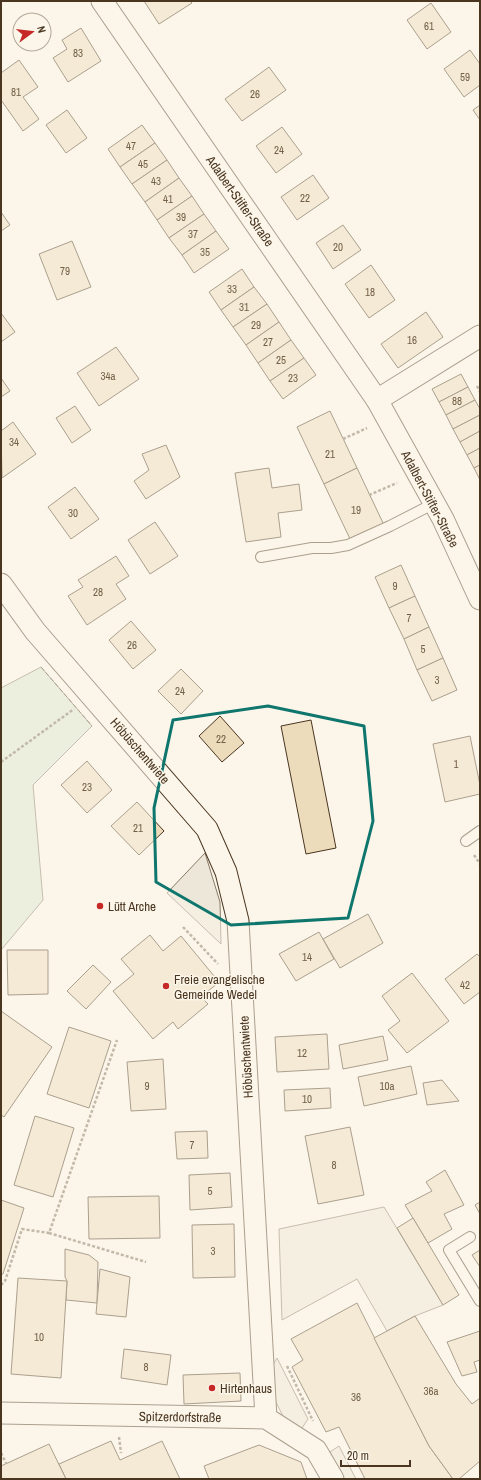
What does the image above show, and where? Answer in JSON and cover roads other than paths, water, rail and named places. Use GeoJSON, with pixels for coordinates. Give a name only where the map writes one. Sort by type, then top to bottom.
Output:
{"type":"FeatureCollection","features":[{"type":"Feature","properties":{"kind":"street","name":"Adalbert-Stifter-Straße"},"geometry":{"type":"LineString","coordinates":[[102,1],[377,400],[435,503],[480,599]]}},
{"type":"Feature","properties":{"kind":"street"},"geometry":{"type":"LineString","coordinates":[[377,400],[480,336]]}},
{"type":"Feature","properties":{"kind":"street","name":"Höbüschentwiete"},"geometry":{"type":"LineString","coordinates":[[1,584],[35,631],[207,829],[226,872],[238,921],[266,1418]]}},
{"type":"Feature","properties":{"kind":"street","name":"Spitzerdorfstraße"},"geometry":{"type":"LineString","coordinates":[[1,1413],[266,1418]]}},
{"type":"Feature","properties":{"kind":"street"},"geometry":{"type":"LineString","coordinates":[[266,1418],[316,1450],[333,1479]]}},
{"type":"Feature","properties":{"kind":"lane"},"geometry":{"type":"LineString","coordinates":[[261,557],[312,548],[331,548],[348,545],[435,503]]}},
{"type":"Feature","properties":{"kind":"lane"},"geometry":{"type":"LineString","coordinates":[[466,841],[480,831]]}},
{"type":"Feature","properties":{"kind":"lane"},"geometry":{"type":"LineString","coordinates":[[470,1237],[449,1250],[480,1301]]}},
{"type":"Feature","properties":{"kind":"place","name":"Lütt Arche"},"geometry":{"type":"Point","coordinates":[100,906]}},
{"type":"Feature","properties":{"kind":"place","name":"Freie evangelische Gemeinde Wedel"},"geometry":{"type":"Point","coordinates":[166,986]}},
{"type":"Feature","properties":{"kind":"place","name":"Hirtenhaus"},"geometry":{"type":"Point","coordinates":[212,1388]}}]}
